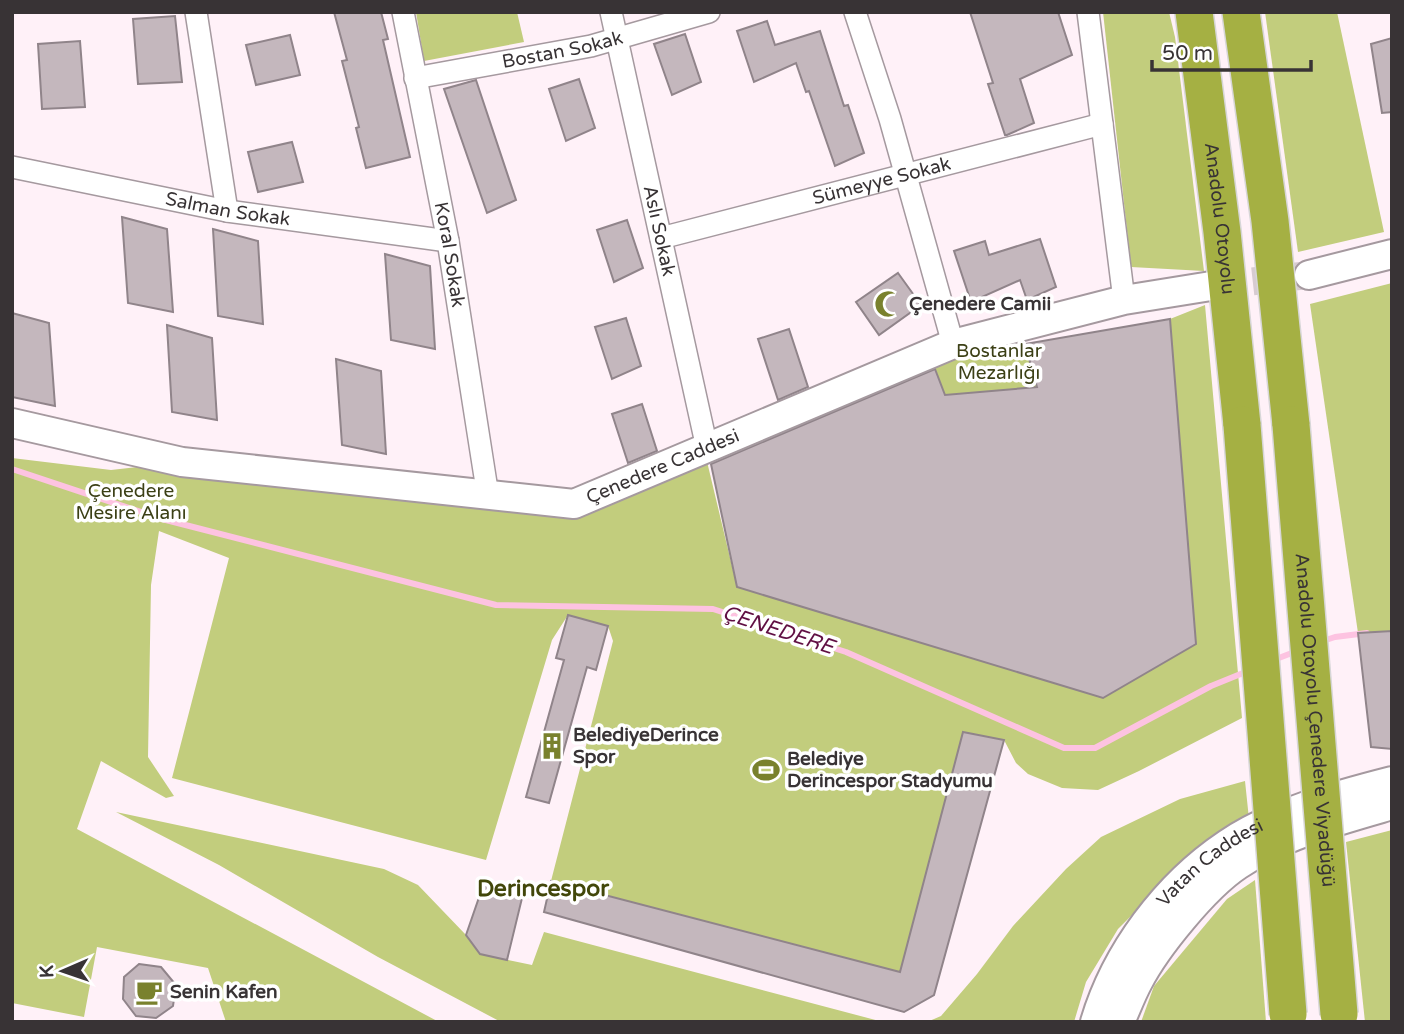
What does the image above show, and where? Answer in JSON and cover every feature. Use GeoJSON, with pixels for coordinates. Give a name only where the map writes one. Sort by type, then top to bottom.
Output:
{"type":"FeatureCollection","features":[{"type":"Feature","properties":{"kind":"highway","name":"Anadolu Otoyolu"},"geometry":{"type":"LineString","coordinates":[[1194,12],[1222,232],[1242,425],[1289,1018]]}},
{"type":"Feature","properties":{"kind":"highway","name":"Anadolu Otoyolu Çenedere Viyadüğü"},"geometry":{"type":"LineString","coordinates":[[1241,12],[1270,221],[1291,425],[1339,1018]]}},
{"type":"Feature","properties":{"kind":"street"},"geometry":{"type":"LineString","coordinates":[[196,12],[227,211]]}},
{"type":"Feature","properties":{"kind":"street","name":"Koral Sokak"},"geometry":{"type":"LineString","coordinates":[[403,12],[448,241],[488,496]]}},
{"type":"Feature","properties":{"kind":"street","name":"Aslı Sokak"},"geometry":{"type":"LineString","coordinates":[[611,12],[707,448]]}},
{"type":"Feature","properties":{"kind":"street","name":"Bostan Sokak"},"geometry":{"type":"LineString","coordinates":[[415,78],[618,39],[709,12]]}},
{"type":"Feature","properties":{"kind":"street"},"geometry":{"type":"LineString","coordinates":[[855,12],[890,118],[953,344]]}},
{"type":"Feature","properties":{"kind":"street"},"geometry":{"type":"LineString","coordinates":[[1088,12],[1124,300]]}},
{"type":"Feature","properties":{"kind":"street","name":"Sümeyye Sokak"},"geometry":{"type":"LineString","coordinates":[[661,238],[1102,124]]}},
{"type":"Feature","properties":{"kind":"street","name":"Salman Sokak"},"geometry":{"type":"LineString","coordinates":[[12,167],[227,211],[448,241]]}},
{"type":"Feature","properties":{"kind":"street"},"geometry":{"type":"LineString","coordinates":[[1309,275],[1392,254]]}},
{"type":"Feature","properties":{"kind":"street","name":"Çenedere Caddesi"},"geometry":{"type":"LineString","coordinates":[[12,423],[182,462],[574,504],[953,344],[1124,300],[1211,286]]}},
{"type":"Feature","properties":{"kind":"street","name":"Vatan Caddesi"},"geometry":{"type":"LineString","coordinates":[[1095,1022],[1115,970],[1138,934],[1174,890],[1205,861],[1228,843],[1263,824],[1304,807],[1392,780]]}},
{"type":"Feature","properties":{"kind":"street","name":"Vatan Caddesi"},"geometry":{"type":"LineString","coordinates":[[1121,1022],[1138,982],[1157,952],[1213,886],[1237,866],[1274,845],[1392,805]]}},
{"type":"Feature","properties":{"kind":"green space"},"geometry":{"type":"Polygon","coordinates":[[[416,12],[517,12],[524,42],[424,61],[416,12]]]}},
{"type":"Feature","properties":{"kind":"green space"},"geometry":{"type":"Polygon","coordinates":[[[1103,12],[1169,12],[1175,37],[1204,271],[1131,267],[1103,12]]]}},
{"type":"Feature","properties":{"kind":"green space"},"geometry":{"type":"Polygon","coordinates":[[[1265,12],[1337,12],[1384,232],[1298,252],[1265,12]]]}},
{"type":"Feature","properties":{"kind":"green space"},"geometry":{"type":"Polygon","coordinates":[[[1392,283],[1392,631],[1358,633],[1310,304],[1392,283]]]}},
{"type":"Feature","properties":{"kind":"green space","name":"Çenedere Mesire Alanı"},"geometry":{"type":"Polygon","coordinates":[[[1205,305],[1242,718],[1098,790],[1062,788],[1028,774],[1016,763],[1004,740],[963,732],[900,972],[551,881],[613,641],[608,626],[568,615],[552,640],[486,860],[172,778],[229,558],[159,531],[151,585],[148,757],[174,796],[166,798],[101,761],[77,829],[439,1022],[226,1022],[208,968],[97,947],[84,1017],[12,1003],[12,458],[111,470],[182,462],[574,504],[704,449],[737,587],[1103,698],[1196,644],[1170,319],[1205,305]]]}},
{"type":"Feature","properties":{"kind":"green space","name":"Bostanlar Mezarlığı"},"geometry":{"type":"Polygon","coordinates":[[[1021,327],[1037,387],[945,395],[930,354],[1021,327]]]}},
{"type":"Feature","properties":{"kind":"green space"},"geometry":{"type":"Polygon","coordinates":[[[1245,781],[1249,819],[1159,888],[1118,929],[1086,982],[1074,1022],[927,1022],[941,1016],[1013,926],[1066,869],[1101,837],[1180,799],[1245,781]]]}},
{"type":"Feature","properties":{"kind":"green space"},"geometry":{"type":"Polygon","coordinates":[[[116,812],[384,869],[418,885],[466,935],[480,954],[532,965],[544,932],[883,1022],[501,1022],[378,957],[219,865],[116,812]]]}},
{"type":"Feature","properties":{"kind":"green space"},"geometry":{"type":"Polygon","coordinates":[[[1392,830],[1392,1022],[1365,1022],[1346,842],[1392,830]]]}},
{"type":"Feature","properties":{"kind":"green space"},"geometry":{"type":"Polygon","coordinates":[[[1255,880],[1266,1022],[1141,1022],[1154,986],[1227,899],[1255,880]]]}},
{"type":"Feature","properties":{"kind":"building"},"geometry":{"type":"Polygon","coordinates":[[[334,12],[381,12],[388,39],[383,40],[410,157],[366,168],[356,128],[359,127],[342,61],[347,60],[334,12]]]}},
{"type":"Feature","properties":{"kind":"building"},"geometry":{"type":"Polygon","coordinates":[[[970,12],[1058,12],[1072,55],[1020,79],[1034,123],[1007,135],[988,84],[993,83],[970,12]]]}},
{"type":"Feature","properties":{"kind":"building"},"geometry":{"type":"Polygon","coordinates":[[[175,16],[182,82],[138,84],[133,19],[175,16]]]}},
{"type":"Feature","properties":{"kind":"building"},"geometry":{"type":"Polygon","coordinates":[[[767,21],[775,45],[820,31],[844,106],[848,105],[864,153],[835,166],[809,91],[806,92],[796,63],[754,82],[737,31],[767,21]]]}},
{"type":"Feature","properties":{"kind":"building"},"geometry":{"type":"Polygon","coordinates":[[[685,34],[701,82],[672,95],[654,44],[685,34]]]}},
{"type":"Feature","properties":{"kind":"building"},"geometry":{"type":"Polygon","coordinates":[[[290,35],[300,75],[256,85],[246,45],[290,35]]]}},
{"type":"Feature","properties":{"kind":"building"},"geometry":{"type":"Polygon","coordinates":[[[1392,38],[1392,112],[1382,113],[1371,44],[1392,38]]]}},
{"type":"Feature","properties":{"kind":"building"},"geometry":{"type":"Polygon","coordinates":[[[80,41],[85,107],[42,109],[38,44],[80,41]]]}},
{"type":"Feature","properties":{"kind":"building"},"geometry":{"type":"Polygon","coordinates":[[[579,79],[595,128],[566,141],[549,89],[579,79]]]}},
{"type":"Feature","properties":{"kind":"building"},"geometry":{"type":"Polygon","coordinates":[[[476,80],[516,200],[487,213],[444,89],[476,80]]]}},
{"type":"Feature","properties":{"kind":"building"},"geometry":{"type":"Polygon","coordinates":[[[292,142],[303,182],[258,192],[248,152],[292,142]]]}},
{"type":"Feature","properties":{"kind":"building"},"geometry":{"type":"Polygon","coordinates":[[[122,217],[167,229],[173,312],[128,303],[122,217]]]}},
{"type":"Feature","properties":{"kind":"building"},"geometry":{"type":"Polygon","coordinates":[[[627,220],[643,268],[614,282],[597,230],[627,220]]]}},
{"type":"Feature","properties":{"kind":"building"},"geometry":{"type":"Polygon","coordinates":[[[213,229],[258,241],[263,324],[218,316],[213,229]]]}},
{"type":"Feature","properties":{"kind":"building"},"geometry":{"type":"Polygon","coordinates":[[[1040,239],[1056,287],[1027,300],[1020,280],[971,302],[954,251],[985,241],[989,255],[1040,239]]]}},
{"type":"Feature","properties":{"kind":"building"},"geometry":{"type":"Polygon","coordinates":[[[385,254],[430,266],[435,349],[391,340],[385,254]]]}},
{"type":"Feature","properties":{"kind":"building","name":"Çenedere Camii"},"geometry":{"type":"Polygon","coordinates":[[[898,273],[921,305],[879,335],[856,302],[898,273]]]}},
{"type":"Feature","properties":{"kind":"building"},"geometry":{"type":"Polygon","coordinates":[[[12,313],[49,323],[55,406],[12,397],[12,313]]]}},
{"type":"Feature","properties":{"kind":"building"},"geometry":{"type":"Polygon","coordinates":[[[626,318],[641,366],[612,379],[595,327],[626,318]]]}},
{"type":"Feature","properties":{"kind":"building"},"geometry":{"type":"Polygon","coordinates":[[[1170,319],[1196,644],[1103,698],[737,587],[711,464],[935,369],[945,395],[1037,387],[1025,344],[1170,319]]]}},
{"type":"Feature","properties":{"kind":"building"},"geometry":{"type":"Polygon","coordinates":[[[167,325],[212,338],[217,420],[172,412],[167,325]]]}},
{"type":"Feature","properties":{"kind":"building"},"geometry":{"type":"Polygon","coordinates":[[[789,329],[808,387],[778,400],[758,339],[789,329]]]}},
{"type":"Feature","properties":{"kind":"building"},"geometry":{"type":"Polygon","coordinates":[[[336,359],[381,371],[386,454],[342,445],[336,359]]]}},
{"type":"Feature","properties":{"kind":"building"},"geometry":{"type":"Polygon","coordinates":[[[642,404],[657,451],[628,463],[612,414],[642,404]]]}},
{"type":"Feature","properties":{"kind":"building"},"geometry":{"type":"Polygon","coordinates":[[[568,615],[608,626],[596,670],[587,667],[549,803],[526,797],[564,660],[556,658],[568,615]]]}},
{"type":"Feature","properties":{"kind":"building"},"geometry":{"type":"Polygon","coordinates":[[[1392,631],[1392,749],[1371,747],[1358,633],[1392,631]]]}},
{"type":"Feature","properties":{"kind":"building","name":"Belediye Derincespor Stadyumu"},"geometry":{"type":"Polygon","coordinates":[[[963,732],[1004,740],[934,995],[904,1012],[544,912],[551,881],[900,972],[963,732]]]}},
{"type":"Feature","properties":{"kind":"building"},"geometry":{"type":"Polygon","coordinates":[[[484,883],[523,894],[507,960],[480,954],[466,935],[484,883]]]}},
{"type":"Feature","properties":{"kind":"building","name":"Senin Kafen"},"geometry":{"type":"Polygon","coordinates":[[[139,964],[161,967],[176,985],[173,1006],[156,1018],[136,1016],[123,999],[124,977],[139,964]]]}},
{"type":"Feature","properties":{"kind":"waterway","name":"ÇENEDERE"},"geometry":{"type":"LineString","coordinates":[[12,469],[162,519],[496,605],[713,609],[846,652],[1064,748],[1095,748],[1211,686],[1248,671]]}},
{"type":"Feature","properties":{"kind":"waterway","name":"ÇENEDERE"},"geometry":{"type":"LineString","coordinates":[[1320,642],[1367,633]]}},
{"type":"Feature","properties":{"kind":"waterway","name":"ÇENEDERE"},"geometry":{"type":"LineString","coordinates":[[1271,661],[1297,651]]}},
{"type":"Feature","properties":{"kind":"tunnel"},"geometry":{"type":"LineString","coordinates":[[1211,286],[1309,275]]}},
{"type":"Feature","properties":{"kind":"place","name":"Çenedere Camii"},"geometry":{"type":"Point","coordinates":[888,304]}},
{"type":"Feature","properties":{"kind":"place","name":"BelediyeDerince Spor"},"geometry":{"type":"Point","coordinates":[552,746]}},
{"type":"Feature","properties":{"kind":"place","name":"Belediye Derincespor Stadyumu"},"geometry":{"type":"Point","coordinates":[766,770]}},
{"type":"Feature","properties":{"kind":"place","name":"Senin Kafen"},"geometry":{"type":"Point","coordinates":[149,992]}},
{"type":"Feature","properties":{"kind":"district","name":"Derincespor"},"geometry":{"type":"Point","coordinates":[543,889]}}]}
